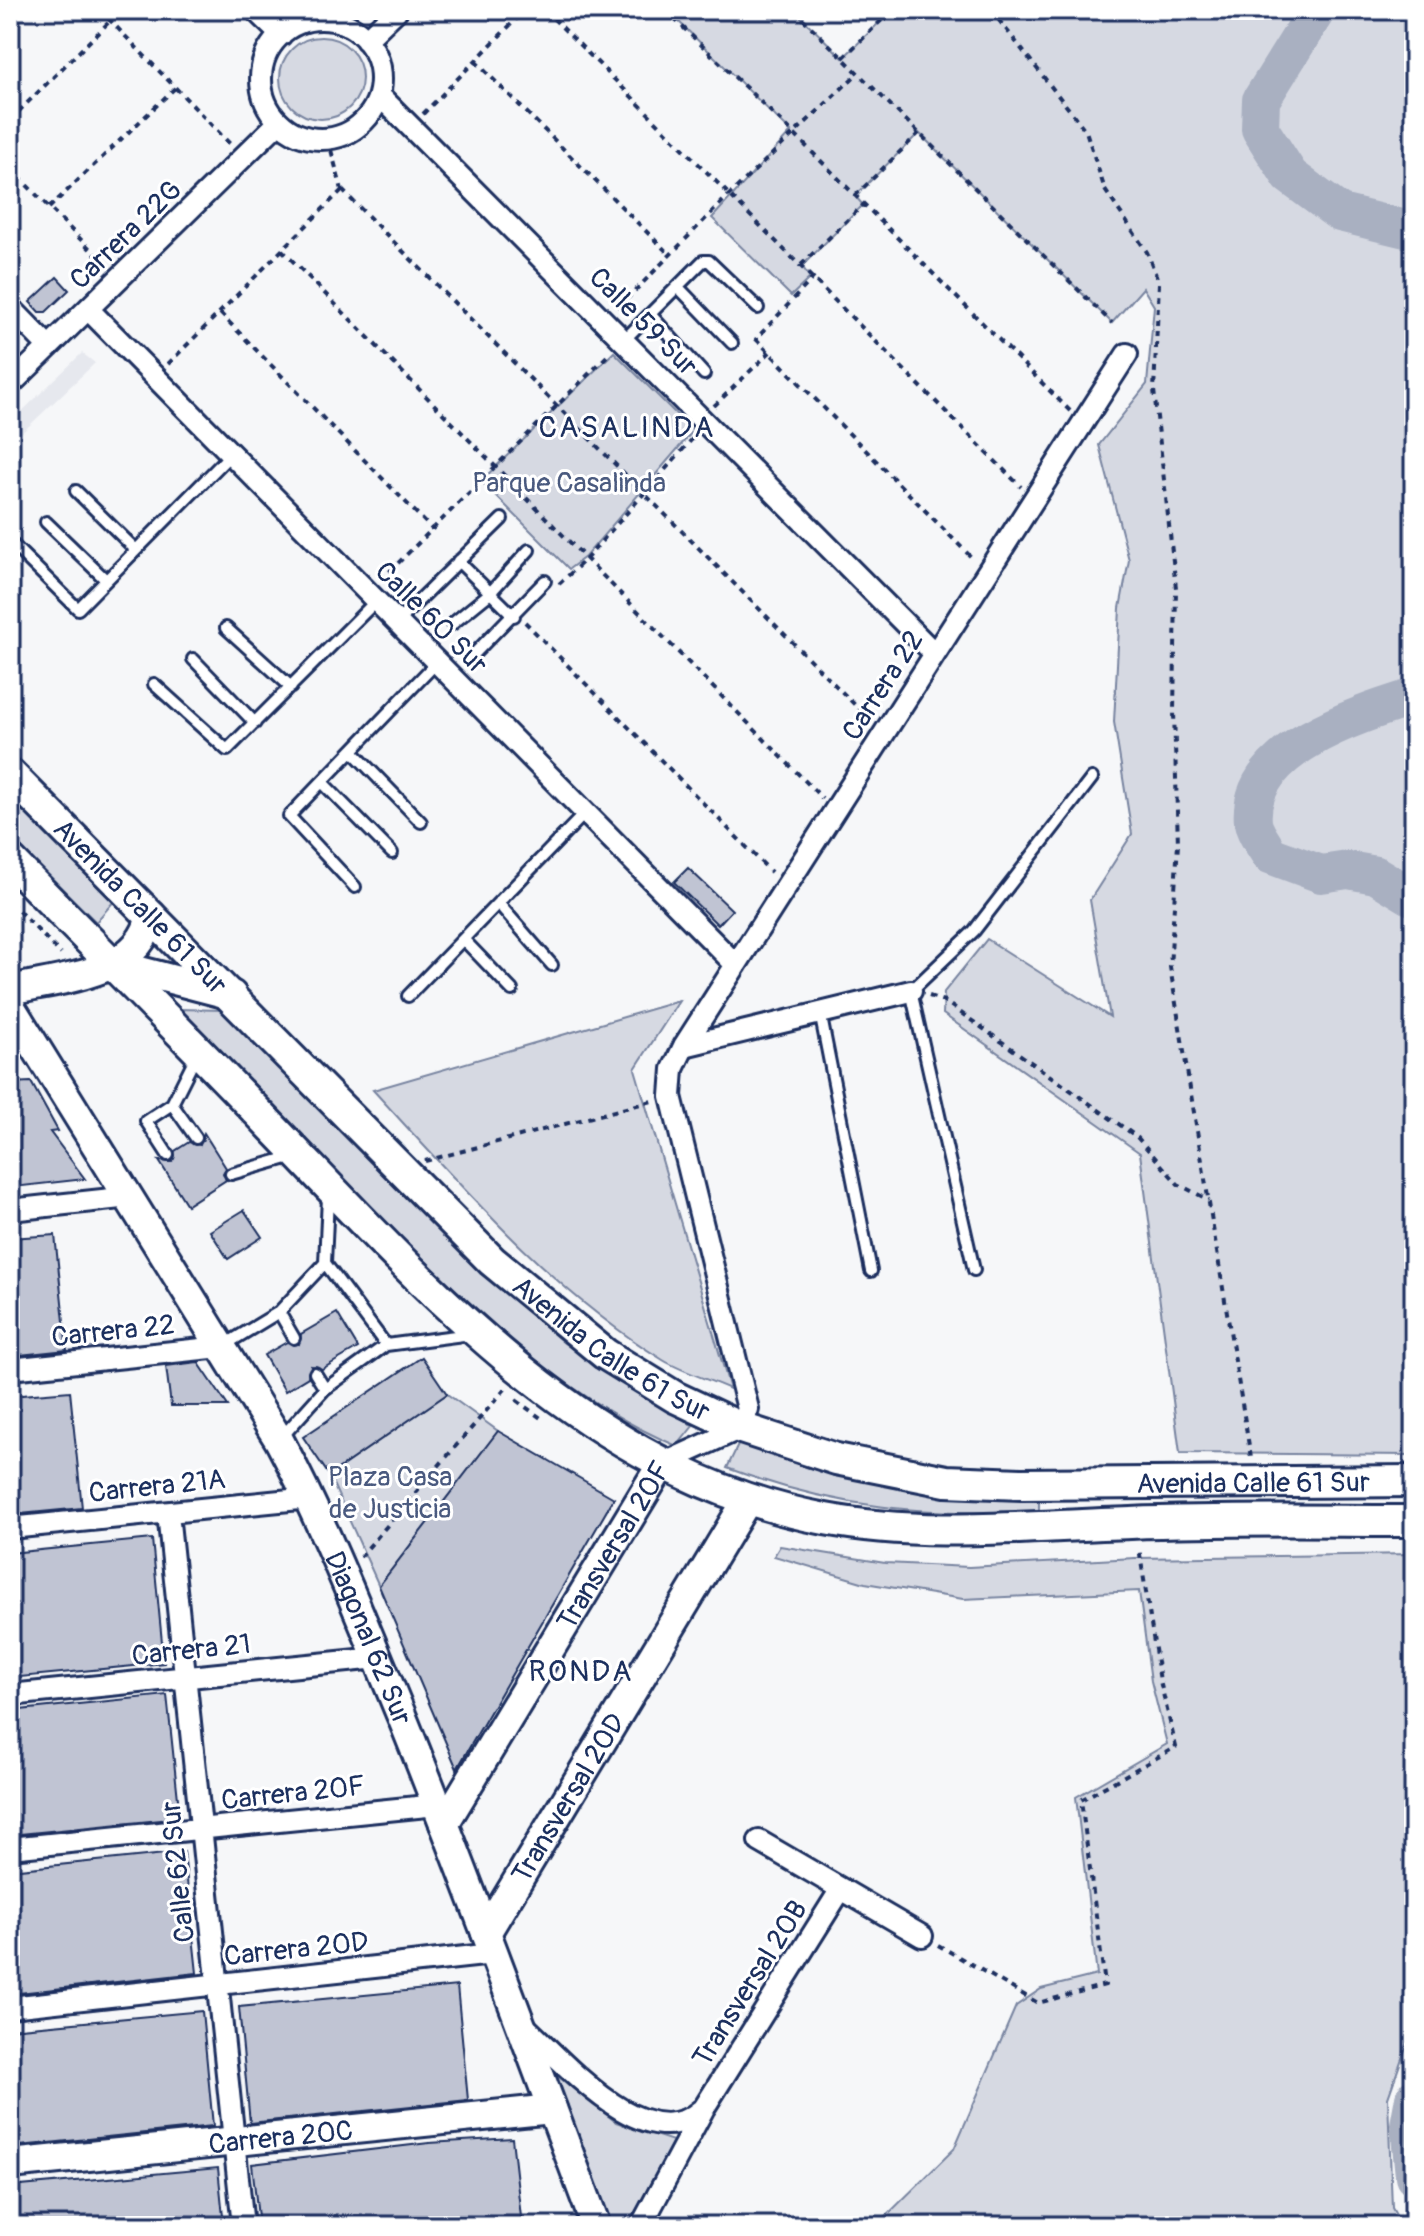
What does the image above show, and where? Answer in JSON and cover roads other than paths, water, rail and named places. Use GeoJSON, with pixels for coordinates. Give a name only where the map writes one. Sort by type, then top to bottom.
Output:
{"type":"FeatureCollection","features":[{"type":"Feature","properties":{"kind":"main road","name":"Avenida Calle 61 Sur"},"geometry":{"type":"LineString","coordinates":[[10,774],[492,1261],[570,1328],[638,1377],[741,1428],[836,1459],[946,1481],[1021,1484],[1414,1481]]}},
{"type":"Feature","properties":{"kind":"main road","name":"Avenida Calle 61 Sur"},"geometry":{"type":"LineString","coordinates":[[10,860],[329,1187],[477,1333],[520,1371],[590,1423],[662,1464],[748,1499],[821,1518],[895,1529],[988,1530],[1135,1523],[1414,1521]]}},
{"type":"Feature","properties":{"kind":"street"},"geometry":{"type":"LineString","coordinates":[[255,10],[281,35]]}},
{"type":"Feature","properties":{"kind":"street"},"geometry":{"type":"LineString","coordinates":[[366,40],[397,10]]}},
{"type":"Feature","properties":{"kind":"street"},"geometry":{"type":"LineString","coordinates":[[324,19],[341,23],[366,40],[378,60],[382,78],[380,96],[361,125],[328,139],[310,139],[279,122],[268,108],[261,73],[266,56],[281,35],[305,21],[324,19]]}},
{"type":"Feature","properties":{"kind":"street","name":"Calle 59 Sur"},"geometry":{"type":"LineString","coordinates":[[380,96],[935,654]]}},
{"type":"Feature","properties":{"kind":"street","name":"Carrera 22G"},"geometry":{"type":"LineString","coordinates":[[10,385],[279,122]]}},
{"type":"Feature","properties":{"kind":"street"},"geometry":{"type":"LineString","coordinates":[[10,307],[49,347]]}},
{"type":"Feature","properties":{"kind":"street","name":"Calle 60 Sur"},"geometry":{"type":"LineString","coordinates":[[88,309],[736,965]]}},
{"type":"Feature","properties":{"kind":"street","name":"Carrera 22"},"geometry":{"type":"LineString","coordinates":[[684,1046],[1127,354]]}},
{"type":"Feature","properties":{"kind":"street"},"geometry":{"type":"LineString","coordinates":[[10,990],[124,959],[144,939],[151,915]]}},
{"type":"Feature","properties":{"kind":"street"},"geometry":{"type":"LineString","coordinates":[[113,964],[232,995]]}},
{"type":"Feature","properties":{"kind":"street"},"geometry":{"type":"LineString","coordinates":[[741,1428],[747,1420],[748,1401],[671,1096],[673,1069],[684,1046],[911,991]]}},
{"type":"Feature","properties":{"kind":"street","name":"Diagonal 62 Sur"},"geometry":{"type":"LineString","coordinates":[[10,1006],[279,1440],[310,1498],[345,1574],[441,1814],[596,2226]]}},
{"type":"Feature","properties":{"kind":"street"},"geometry":{"type":"LineString","coordinates":[[10,1210],[130,1197]]}},
{"type":"Feature","properties":{"kind":"street","name":"Carrera 22"},"geometry":{"type":"LineString","coordinates":[[10,1369],[221,1347]]}},
{"type":"Feature","properties":{"kind":"street","name":"Transversal 20F"},"geometry":{"type":"LineString","coordinates":[[441,1814],[662,1464],[741,1428]]}},
{"type":"Feature","properties":{"kind":"street","name":"Carrera 21A"},"geometry":{"type":"LineString","coordinates":[[10,1528],[310,1498]]}},
{"type":"Feature","properties":{"kind":"street","name":"Transversal 20D"},"geometry":{"type":"LineString","coordinates":[[490,1944],[748,1499]]}},
{"type":"Feature","properties":{"kind":"street","name":"Calle 62 Sur"},"geometry":{"type":"LineString","coordinates":[[168,1513],[243,2226]]}},
{"type":"Feature","properties":{"kind":"street","name":"Carrera 21"},"geometry":{"type":"LineString","coordinates":[[10,1695],[378,1658]]}},
{"type":"Feature","properties":{"kind":"street","name":"Carrera 20F"},"geometry":{"type":"LineString","coordinates":[[10,1848],[200,1829],[441,1814]]}},
{"type":"Feature","properties":{"kind":"street"},"geometry":{"type":"LineString","coordinates":[[759,1841],[922,1936]]}},
{"type":"Feature","properties":{"kind":"street","name":"Transversal 20B"},"geometry":{"type":"LineString","coordinates":[[641,2226],[704,2108],[841,1889]]}},
{"type":"Feature","properties":{"kind":"street","name":"Carrera 20D"},"geometry":{"type":"LineString","coordinates":[[10,2007],[218,1986],[490,1944]]}},
{"type":"Feature","properties":{"kind":"street","name":"Transversal 20B"},"geometry":{"type":"LineString","coordinates":[[519,2021],[618,2109],[638,2120],[671,2124],[694,2117],[704,2108]]}},
{"type":"Feature","properties":{"kind":"street","name":"Carrera 20C"},"geometry":{"type":"LineString","coordinates":[[10,2164],[552,2109]]}},
{"type":"Feature","properties":{"kind":"lane"},"geometry":{"type":"LineString","coordinates":[[624,340],[703,261],[709,261],[758,308]]}},
{"type":"Feature","properties":{"kind":"lane"},"geometry":{"type":"LineString","coordinates":[[678,287],[732,343]]}},
{"type":"Feature","properties":{"kind":"lane"},"geometry":{"type":"LineString","coordinates":[[651,315],[704,374]]}},
{"type":"Feature","properties":{"kind":"lane"},"geometry":{"type":"LineString","coordinates":[[13,545],[78,609],[231,454]]}},
{"type":"Feature","properties":{"kind":"lane"},"geometry":{"type":"LineString","coordinates":[[76,491],[136,550]]}},
{"type":"Feature","properties":{"kind":"lane"},"geometry":{"type":"LineString","coordinates":[[397,622],[502,519]]}},
{"type":"Feature","properties":{"kind":"lane"},"geometry":{"type":"LineString","coordinates":[[46,522],[106,580]]}},
{"type":"Feature","properties":{"kind":"lane"},"geometry":{"type":"LineString","coordinates":[[452,624],[489,594],[529,550]]}},
{"type":"Feature","properties":{"kind":"lane"},"geometry":{"type":"LineString","coordinates":[[458,561],[489,594],[518,618]]}},
{"type":"Feature","properties":{"kind":"lane"},"geometry":{"type":"LineString","coordinates":[[474,654],[518,618],[545,581]]}},
{"type":"Feature","properties":{"kind":"lane"},"geometry":{"type":"LineString","coordinates":[[154,684],[227,750],[291,687],[372,597]]}},
{"type":"Feature","properties":{"kind":"lane"},"geometry":{"type":"LineString","coordinates":[[226,628],[291,687]]}},
{"type":"Feature","properties":{"kind":"lane"},"geometry":{"type":"LineString","coordinates":[[193,659],[255,723]]}},
{"type":"Feature","properties":{"kind":"lane"},"geometry":{"type":"LineString","coordinates":[[355,887],[289,816],[437,662]]}},
{"type":"Feature","properties":{"kind":"lane"},"geometry":{"type":"LineString","coordinates":[[352,751],[421,822]]}},
{"type":"Feature","properties":{"kind":"lane"},"geometry":{"type":"LineString","coordinates":[[974,1270],[911,991],[974,931],[1092,778]]}},
{"type":"Feature","properties":{"kind":"lane"},"geometry":{"type":"LineString","coordinates":[[322,782],[392,853]]}},
{"type":"Feature","properties":{"kind":"lane"},"geometry":{"type":"LineString","coordinates":[[408,996],[586,812]]}},
{"type":"Feature","properties":{"kind":"lane"},"geometry":{"type":"LineString","coordinates":[[498,903],[552,965]]}},
{"type":"Feature","properties":{"kind":"lane"},"geometry":{"type":"LineString","coordinates":[[463,939],[512,990]]}},
{"type":"Feature","properties":{"kind":"lane"},"geometry":{"type":"LineString","coordinates":[[820,1012],[871,1271]]}},
{"type":"Feature","properties":{"kind":"lane"},"geometry":{"type":"LineString","coordinates":[[168,1155],[146,1121],[172,1104],[198,1051]]}},
{"type":"Feature","properties":{"kind":"lane"},"geometry":{"type":"LineString","coordinates":[[172,1104],[196,1138]]}},
{"type":"Feature","properties":{"kind":"lane"},"geometry":{"type":"LineString","coordinates":[[231,1174],[299,1155]]}},
{"type":"Feature","properties":{"kind":"lane"},"geometry":{"type":"LineString","coordinates":[[329,1187],[325,1263],[386,1345]]}},
{"type":"Feature","properties":{"kind":"lane"},"geometry":{"type":"LineString","coordinates":[[221,1347],[279,1312],[325,1263]]}},
{"type":"Feature","properties":{"kind":"lane"},"geometry":{"type":"LineString","coordinates":[[279,1312],[294,1338]]}},
{"type":"Feature","properties":{"kind":"lane"},"geometry":{"type":"LineString","coordinates":[[279,1440],[325,1389],[386,1345],[477,1333]]}},
{"type":"Feature","properties":{"kind":"lane"},"geometry":{"type":"LineString","coordinates":[[315,1373],[325,1389]]}},
{"type":"Feature","properties":{"kind":"waterway"},"geometry":{"type":"LineString","coordinates":[[1317,10],[1261,100],[1260,129],[1290,176],[1340,213],[1414,231]]}},
{"type":"Feature","properties":{"kind":"waterway"},"geometry":{"type":"LineString","coordinates":[[1414,697],[1337,725],[1287,755],[1268,774],[1256,796],[1253,822],[1270,855],[1321,874],[1348,870],[1376,875],[1414,898]]}},
{"type":"Feature","properties":{"kind":"waterway"},"geometry":{"type":"LineString","coordinates":[[1414,2098],[1409,2125],[1414,2176]]}},
{"type":"Feature","properties":{"kind":"district","name":"CASALINDA"},"geometry":{"type":"Point","coordinates":[627,427]}},
{"type":"Feature","properties":{"kind":"district","name":"RONDA"},"geometry":{"type":"Point","coordinates":[581,1671]}},
{"type":"Feature","properties":{"kind":"park label","name":"Parque Casalinda"},"geometry":{"type":"Point","coordinates":[569,482]}},
{"type":"Feature","properties":{"kind":"park label","name":"Plaza Casa de Justicia"},"geometry":{"type":"Point","coordinates":[390,1492]}}]}
